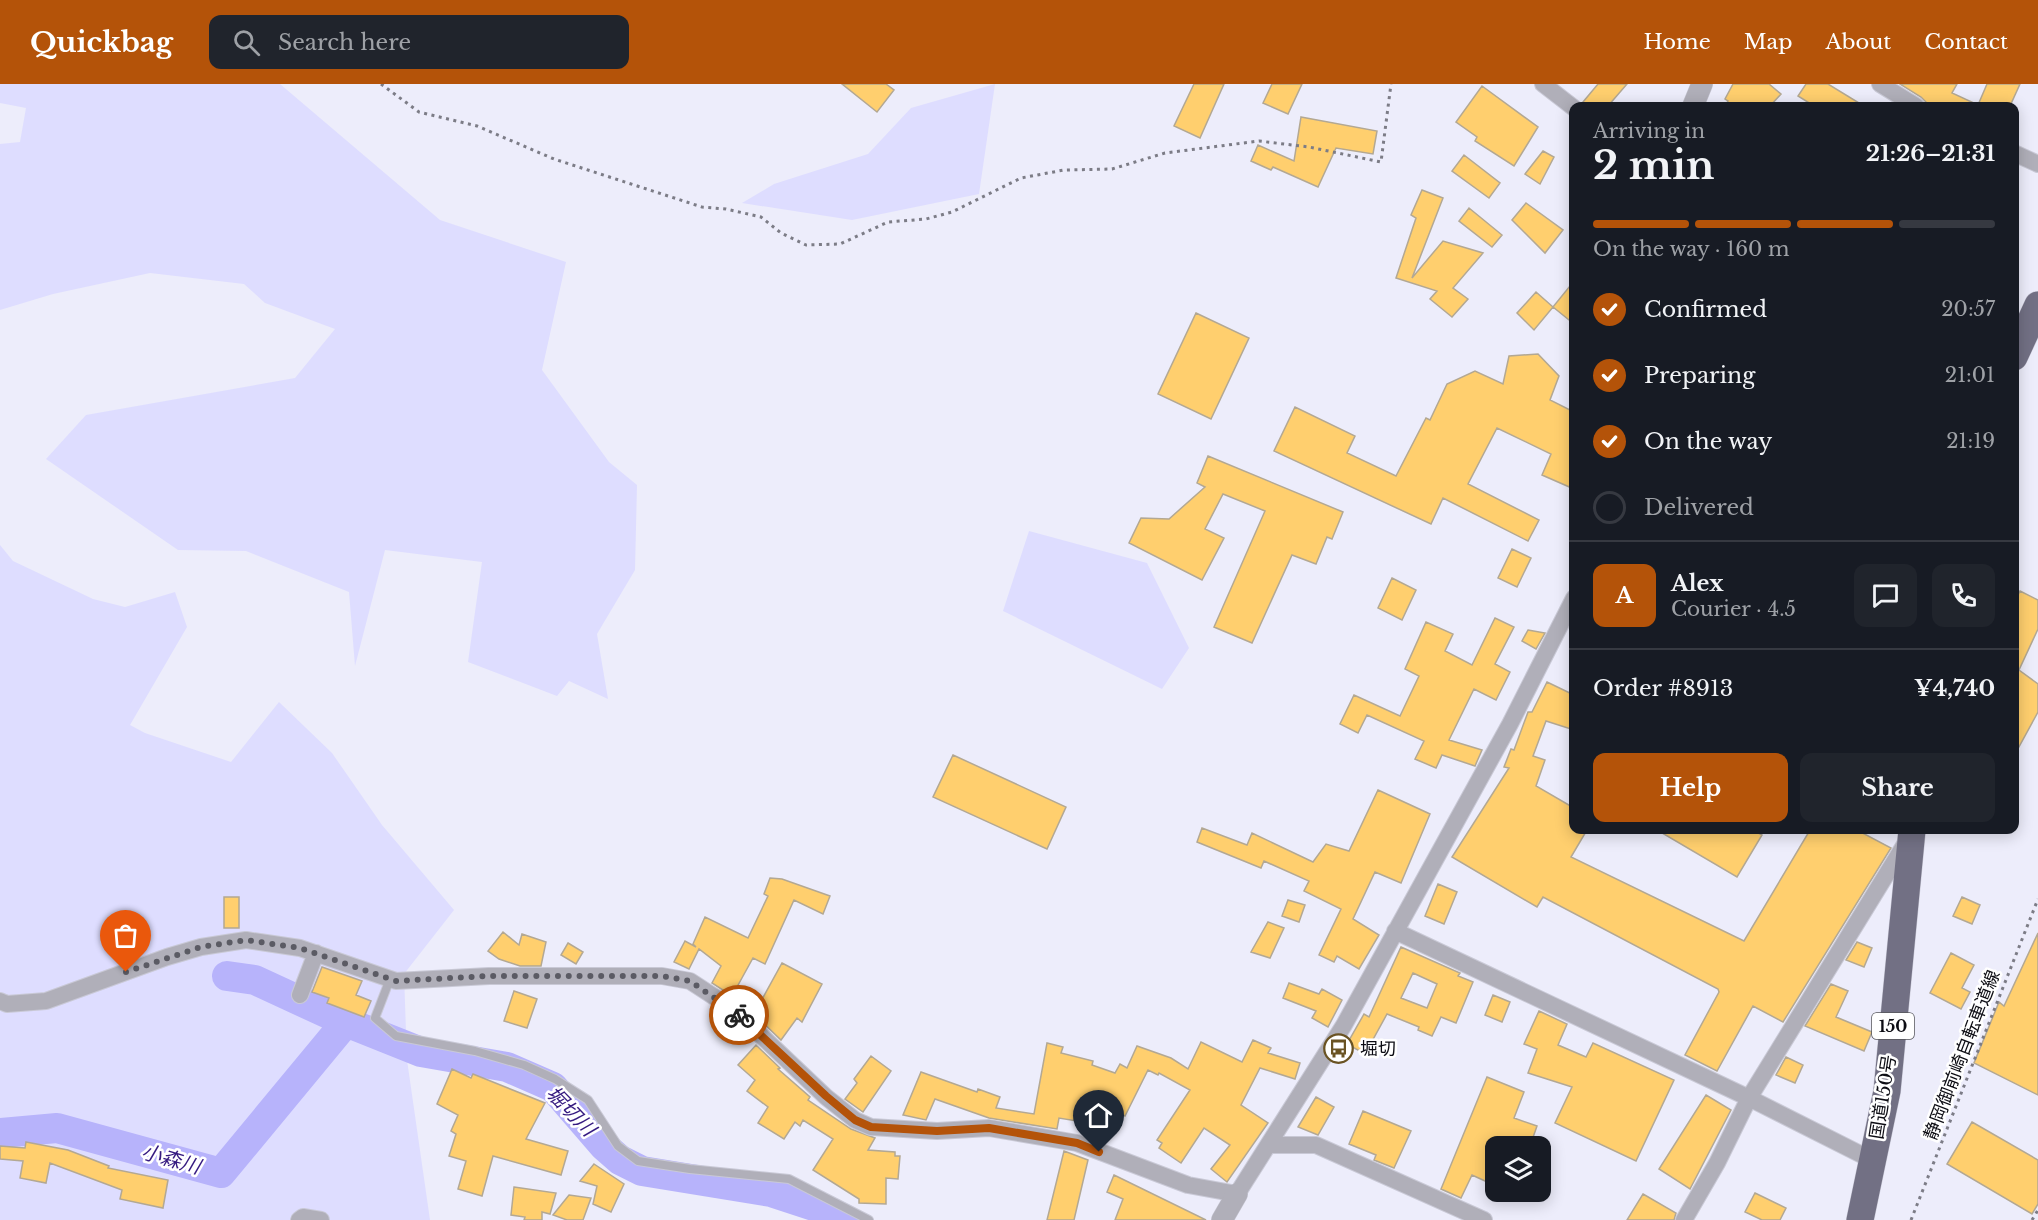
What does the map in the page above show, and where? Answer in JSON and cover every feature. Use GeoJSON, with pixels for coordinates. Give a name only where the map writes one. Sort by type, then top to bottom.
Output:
{"type":"FeatureCollection","features":[{"type":"Feature","properties":{"kind":"highway"},"geometry":{"type":"LineString","coordinates":[[2020,328],[2038,305]]}},
{"type":"Feature","properties":{"kind":"highway","name":"国道150号"},"geometry":{"type":"LineString","coordinates":[[1860,1220],[1887,1090],[1912,834]]}},
{"type":"Feature","properties":{"kind":"street"},"geometry":{"type":"LineString","coordinates":[[1543,84],[1569,104]]}},
{"type":"Feature","properties":{"kind":"street"},"geometry":{"type":"LineString","coordinates":[[1695,102],[1702,84]]}},
{"type":"Feature","properties":{"kind":"street"},"geometry":{"type":"LineString","coordinates":[[1880,84],[1909,102]]}},
{"type":"Feature","properties":{"kind":"street"},"geometry":{"type":"LineString","coordinates":[[2019,155],[2038,164]]}},
{"type":"Feature","properties":{"kind":"street"},"geometry":{"type":"LineString","coordinates":[[1222,1220],[1344,1025],[1510,724],[1569,608]]}},
{"type":"Feature","properties":{"kind":"street"},"geometry":{"type":"LineString","coordinates":[[1684,1220],[1718,1163],[1749,1098],[1911,834]]}},
{"type":"Feature","properties":{"kind":"street"},"geometry":{"type":"LineString","coordinates":[[1395,931],[1749,1098],[1872,1160]]}},
{"type":"Feature","properties":{"kind":"street"},"geometry":{"type":"LineString","coordinates":[[0,1000],[7,1004],[46,1001],[167,957],[225,942],[260,941],[316,953],[396,981],[489,976],[662,976],[690,981],[733,1009],[855,1120],[888,1130],[937,1131],[989,1128],[1077,1143],[1188,1185],[1237,1194]]}},
{"type":"Feature","properties":{"kind":"street"},"geometry":{"type":"LineString","coordinates":[[300,995],[316,953]]}},
{"type":"Feature","properties":{"kind":"street"},"geometry":{"type":"LineString","coordinates":[[1270,1144],[1316,1144],[1484,1220]]}},
{"type":"Feature","properties":{"kind":"street"},"geometry":{"type":"LineString","coordinates":[[299,1220],[303,1217],[321,1220]]}},
{"type":"Feature","properties":{"kind":"lane"},"geometry":{"type":"LineString","coordinates":[[390,979],[375,1018],[396,1036],[475,1051],[524,1065],[555,1079],[588,1100],[618,1146],[638,1161],[789,1179],[869,1220]]}},
{"type":"Feature","properties":{"kind":"path"},"geometry":{"type":"LineString","coordinates":[[381,84],[419,112],[477,126],[554,159],[702,207],[726,209],[761,218],[780,233],[806,245],[840,244],[888,222],[926,219],[952,212],[1021,178],[1064,170],[1112,169],[1166,153],[1259,141],[1309,147],[1381,162],[1390,84]]}},
{"type":"Feature","properties":{"kind":"path","name":"静岡御前崎自転車道線"},"geometry":{"type":"LineString","coordinates":[[1911,1220],[2038,899]]}},
{"type":"Feature","properties":{"kind":"path"},"geometry":{"type":"LineString","coordinates":[[2032,1220],[2038,1210]]}},
{"type":"Feature","properties":{"kind":"shaded area"},"geometry":{"type":"Polygon","coordinates":[[[0,84],[280,84],[440,220],[566,262],[542,370],[609,462],[637,485],[635,570],[597,634],[608,699],[569,681],[557,696],[468,662],[482,562],[385,550],[355,666],[349,592],[246,551],[178,550],[46,459],[86,415],[295,378],[335,329],[265,303],[244,284],[150,273],[53,294],[0,310],[0,144],[20,142],[26,108],[0,103],[0,84]]]}},
{"type":"Feature","properties":{"kind":"shaded area"},"geometry":{"type":"Polygon","coordinates":[[[995,84],[979,194],[852,220],[742,203],[774,184],[868,154],[911,108],[995,84]]]}},
{"type":"Feature","properties":{"kind":"shaded area"},"geometry":{"type":"Polygon","coordinates":[[[1029,531],[1147,563],[1189,648],[1162,689],[1003,611],[1029,531]]]}},
{"type":"Feature","properties":{"kind":"shaded area"},"geometry":{"type":"Polygon","coordinates":[[[0,545],[13,561],[93,599],[125,607],[175,592],[187,627],[130,725],[145,733],[231,762],[279,702],[332,753],[382,825],[454,910],[404,974],[407,1060],[430,1220],[0,1220],[0,545]]]}},
{"type":"Feature","properties":{"kind":"building"},"geometry":{"type":"Polygon","coordinates":[[[842,84],[886,84],[894,90],[877,112],[842,84]]]}},
{"type":"Feature","properties":{"kind":"building"},"geometry":{"type":"Polygon","coordinates":[[[1194,84],[1224,84],[1200,138],[1174,126],[1194,84]]]}},
{"type":"Feature","properties":{"kind":"building"},"geometry":{"type":"Polygon","coordinates":[[[1272,84],[1302,84],[1288,114],[1263,103],[1272,84]]]}},
{"type":"Feature","properties":{"kind":"building"},"geometry":{"type":"Polygon","coordinates":[[[1598,84],[1627,84],[1611,102],[1583,102],[1598,84]]]}},
{"type":"Feature","properties":{"kind":"building"},"geometry":{"type":"Polygon","coordinates":[[[1733,84],[1769,84],[1781,94],[1774,102],[1727,102],[1725,99],[1733,84]]]}},
{"type":"Feature","properties":{"kind":"building"},"geometry":{"type":"Polygon","coordinates":[[[1806,84],[1828,84],[1857,102],[1808,102],[1798,96],[1806,84]]]}},
{"type":"Feature","properties":{"kind":"building"},"geometry":{"type":"Polygon","coordinates":[[[1900,84],[1957,84],[1952,93],[1972,102],[1926,102],[1900,84]]]}},
{"type":"Feature","properties":{"kind":"building"},"geometry":{"type":"Polygon","coordinates":[[[1987,84],[2020,84],[2012,102],[1979,102],[1987,84]]]}},
{"type":"Feature","properties":{"kind":"building"},"geometry":{"type":"Polygon","coordinates":[[[1482,86],[1538,127],[1514,166],[1475,141],[1477,137],[1456,122],[1482,86]]]}},
{"type":"Feature","properties":{"kind":"building"},"geometry":{"type":"Polygon","coordinates":[[[1301,117],[1377,131],[1373,154],[1336,148],[1318,187],[1273,167],[1271,170],[1251,161],[1258,145],[1294,161],[1301,117]]]}},
{"type":"Feature","properties":{"kind":"building"},"geometry":{"type":"Polygon","coordinates":[[[1543,151],[1554,157],[1540,184],[1525,174],[1543,151]]]}},
{"type":"Feature","properties":{"kind":"building"},"geometry":{"type":"Polygon","coordinates":[[[1464,155],[1500,183],[1489,198],[1452,171],[1464,155]]]}},
{"type":"Feature","properties":{"kind":"building"},"geometry":{"type":"Polygon","coordinates":[[[1422,190],[1443,198],[1412,278],[1443,241],[1483,253],[1453,288],[1468,299],[1452,317],[1430,299],[1437,291],[1396,278],[1416,218],[1411,215],[1422,190]]]}},
{"type":"Feature","properties":{"kind":"building"},"geometry":{"type":"Polygon","coordinates":[[[1526,203],[1563,230],[1545,253],[1512,220],[1526,203]]]}},
{"type":"Feature","properties":{"kind":"building"},"geometry":{"type":"Polygon","coordinates":[[[1469,208],[1502,235],[1492,247],[1459,221],[1469,208]]]}},
{"type":"Feature","properties":{"kind":"building"},"geometry":{"type":"Polygon","coordinates":[[[1569,287],[1569,320],[1553,307],[1569,287]]]}},
{"type":"Feature","properties":{"kind":"building"},"geometry":{"type":"Polygon","coordinates":[[[1536,292],[1553,307],[1534,330],[1517,313],[1536,292]]]}},
{"type":"Feature","properties":{"kind":"building"},"geometry":{"type":"Polygon","coordinates":[[[1196,313],[1249,338],[1211,419],[1158,394],[1196,313]]]}},
{"type":"Feature","properties":{"kind":"building"},"geometry":{"type":"Polygon","coordinates":[[[1538,354],[1559,376],[1550,400],[1569,410],[1569,487],[1542,475],[1551,454],[1497,428],[1468,484],[1539,520],[1528,541],[1443,498],[1431,524],[1274,451],[1295,407],[1355,436],[1347,453],[1396,476],[1426,418],[1430,420],[1447,384],[1475,371],[1503,384],[1509,356],[1538,354]]]}},
{"type":"Feature","properties":{"kind":"building"},"geometry":{"type":"Polygon","coordinates":[[[1208,456],[1343,512],[1332,539],[1327,537],[1316,564],[1292,555],[1252,643],[1214,627],[1265,511],[1223,494],[1205,529],[1224,538],[1202,580],[1129,543],[1141,518],[1169,519],[1205,487],[1197,483],[1208,456]]]}},
{"type":"Feature","properties":{"kind":"building"},"geometry":{"type":"Polygon","coordinates":[[[1512,549],[1531,558],[1517,587],[1498,578],[1512,549]]]}},
{"type":"Feature","properties":{"kind":"building"},"geometry":{"type":"Polygon","coordinates":[[[1392,578],[1416,590],[1402,620],[1378,608],[1392,578]]]}},
{"type":"Feature","properties":{"kind":"building"},"geometry":{"type":"Polygon","coordinates":[[[2020,591],[2038,600],[2038,629],[2019,670],[2020,591]]]}},
{"type":"Feature","properties":{"kind":"building"},"geometry":{"type":"Polygon","coordinates":[[[1495,618],[1514,627],[1495,664],[1510,672],[1496,700],[1474,689],[1449,740],[1482,750],[1475,766],[1442,755],[1436,768],[1415,759],[1424,741],[1367,715],[1358,733],[1340,724],[1354,695],[1400,716],[1419,676],[1405,669],[1426,622],[1453,634],[1445,651],[1472,665],[1495,618]]]}},
{"type":"Feature","properties":{"kind":"building"},"geometry":{"type":"Polygon","coordinates":[[[1528,630],[1545,633],[1536,649],[1522,641],[1528,630]]]}},
{"type":"Feature","properties":{"kind":"building"},"geometry":{"type":"Polygon","coordinates":[[[2019,670],[2038,684],[2038,712],[2019,747],[2019,670]]]}},
{"type":"Feature","properties":{"kind":"building"},"geometry":{"type":"Polygon","coordinates":[[[1547,682],[1569,693],[1569,728],[1546,721],[1533,756],[1545,760],[1536,786],[1569,805],[1569,834],[1585,834],[1571,857],[1744,941],[1808,834],[1865,834],[1891,848],[1783,1022],[1753,1006],[1717,1071],[1685,1055],[1719,992],[1718,989],[1543,897],[1537,907],[1452,857],[1509,768],[1504,767],[1511,749],[1514,750],[1528,712],[1532,712],[1547,682]]]}},
{"type":"Feature","properties":{"kind":"building"},"geometry":{"type":"Polygon","coordinates":[[[953,755],[1066,807],[1047,849],[933,797],[953,755]]]}},
{"type":"Feature","properties":{"kind":"building"},"geometry":{"type":"Polygon","coordinates":[[[1378,790],[1430,814],[1401,883],[1375,872],[1353,919],[1379,935],[1359,969],[1337,956],[1334,962],[1319,955],[1341,909],[1304,891],[1309,881],[1264,861],[1261,868],[1197,842],[1202,828],[1247,845],[1252,833],[1313,862],[1326,844],[1349,851],[1378,790]]]}},
{"type":"Feature","properties":{"kind":"building"},"geometry":{"type":"Polygon","coordinates":[[[1664,834],[1762,835],[1737,877],[1664,834]]]}},
{"type":"Feature","properties":{"kind":"building"},"geometry":{"type":"Polygon","coordinates":[[[770,878],[782,879],[830,896],[823,914],[794,900],[765,964],[753,958],[732,996],[712,983],[721,966],[699,949],[689,969],[674,962],[685,941],[696,947],[693,944],[705,917],[748,938],[768,896],[764,894],[770,878]]]}},
{"type":"Feature","properties":{"kind":"building"},"geometry":{"type":"Polygon","coordinates":[[[1438,884],[1457,892],[1444,924],[1425,916],[1438,884]]]}},
{"type":"Feature","properties":{"kind":"building"},"geometry":{"type":"Polygon","coordinates":[[[224,897],[239,897],[239,928],[224,928],[224,897]]]}},
{"type":"Feature","properties":{"kind":"building"},"geometry":{"type":"Polygon","coordinates":[[[1962,897],[1980,905],[1972,924],[1953,916],[1962,897]]]}},
{"type":"Feature","properties":{"kind":"building"},"geometry":{"type":"Polygon","coordinates":[[[1288,900],[1305,905],[1299,922],[1282,916],[1288,900]]]}},
{"type":"Feature","properties":{"kind":"building"},"geometry":{"type":"Polygon","coordinates":[[[1268,922],[1284,928],[1270,958],[1251,952],[1268,922]]]}},
{"type":"Feature","properties":{"kind":"building"},"geometry":{"type":"Polygon","coordinates":[[[503,932],[519,945],[522,934],[546,942],[541,966],[520,966],[499,959],[488,951],[503,932]]]}},
{"type":"Feature","properties":{"kind":"building"},"geometry":{"type":"Polygon","coordinates":[[[2038,933],[2038,1095],[1974,1063],[1999,1002],[2004,1006],[2038,933]]]}},
{"type":"Feature","properties":{"kind":"building"},"geometry":{"type":"Polygon","coordinates":[[[1857,942],[1872,948],[1864,967],[1846,960],[1857,942]]]}},
{"type":"Feature","properties":{"kind":"building"},"geometry":{"type":"Polygon","coordinates":[[[568,943],[583,952],[576,964],[561,955],[568,943]]]}},
{"type":"Feature","properties":{"kind":"building"},"geometry":{"type":"Polygon","coordinates":[[[1401,947],[1460,973],[1458,976],[1473,982],[1456,1023],[1441,1017],[1432,1036],[1418,1030],[1419,1027],[1387,1014],[1365,1054],[1347,1044],[1364,1014],[1369,1017],[1401,947]],[[1413,973],[1401,998],[1427,1008],[1437,984],[1413,973]]]}},
{"type":"Feature","properties":{"kind":"building"},"geometry":{"type":"Polygon","coordinates":[[[1951,953],[1974,965],[1962,988],[1970,992],[1961,1009],[1930,993],[1951,953]]]}},
{"type":"Feature","properties":{"kind":"building"},"geometry":{"type":"Polygon","coordinates":[[[782,963],[822,984],[802,1022],[797,1018],[781,1040],[754,1014],[782,963]]]}},
{"type":"Feature","properties":{"kind":"building"},"geometry":{"type":"Polygon","coordinates":[[[322,967],[362,981],[356,995],[371,1001],[364,1017],[327,1003],[329,998],[312,992],[322,967]]]}},
{"type":"Feature","properties":{"kind":"building"},"geometry":{"type":"Polygon","coordinates":[[[1289,983],[1319,994],[1322,989],[1342,1000],[1328,1027],[1312,1018],[1316,1011],[1283,998],[1289,983]]]}},
{"type":"Feature","properties":{"kind":"building"},"geometry":{"type":"Polygon","coordinates":[[[1831,984],[1848,991],[1836,1017],[1872,1032],[1864,1051],[1805,1026],[1831,984]]]}},
{"type":"Feature","properties":{"kind":"building"},"geometry":{"type":"Polygon","coordinates":[[[514,991],[537,999],[527,1028],[504,1021],[514,991]]]}},
{"type":"Feature","properties":{"kind":"building"},"geometry":{"type":"Polygon","coordinates":[[[1493,995],[1510,1002],[1502,1022],[1485,1015],[1493,995]]]}},
{"type":"Feature","properties":{"kind":"building"},"geometry":{"type":"Polygon","coordinates":[[[1539,1011],[1567,1024],[1558,1045],[1586,1057],[1593,1043],[1674,1080],[1636,1161],[1555,1123],[1572,1087],[1528,1073],[1537,1049],[1524,1044],[1539,1011]]]}},
{"type":"Feature","properties":{"kind":"building"},"geometry":{"type":"Polygon","coordinates":[[[1253,1040],[1271,1048],[1268,1053],[1300,1063],[1295,1079],[1260,1068],[1241,1105],[1268,1123],[1227,1182],[1211,1169],[1230,1145],[1204,1128],[1181,1163],[1159,1148],[1162,1143],[1157,1140],[1190,1090],[1159,1073],[1158,1075],[1148,1070],[1125,1116],[1097,1103],[1095,1124],[1059,1118],[1057,1129],[989,1118],[935,1099],[926,1120],[903,1115],[921,1072],[977,1092],[978,1089],[1000,1097],[996,1108],[1034,1114],[1047,1043],[1063,1047],[1061,1053],[1093,1061],[1092,1065],[1115,1073],[1120,1064],[1127,1068],[1137,1046],[1171,1058],[1188,1069],[1201,1042],[1242,1062],[1253,1040]]]}},
{"type":"Feature","properties":{"kind":"building"},"geometry":{"type":"Polygon","coordinates":[[[756,1045],[780,1068],[778,1069],[810,1097],[808,1100],[851,1129],[875,1138],[868,1150],[895,1152],[895,1156],[900,1156],[898,1179],[886,1178],[886,1204],[859,1203],[859,1199],[813,1170],[833,1139],[803,1120],[800,1126],[795,1122],[784,1139],[758,1123],[768,1107],[747,1091],[755,1080],[738,1065],[756,1045]]]}},
{"type":"Feature","properties":{"kind":"building"},"geometry":{"type":"Polygon","coordinates":[[[871,1056],[891,1071],[863,1112],[845,1099],[857,1083],[854,1079],[871,1056]]]}},
{"type":"Feature","properties":{"kind":"building"},"geometry":{"type":"Polygon","coordinates":[[[1786,1057],[1803,1065],[1795,1083],[1776,1075],[1786,1057]]]}},
{"type":"Feature","properties":{"kind":"building"},"geometry":{"type":"Polygon","coordinates":[[[452,1069],[471,1078],[473,1074],[545,1103],[526,1139],[568,1151],[561,1175],[493,1156],[482,1196],[458,1189],[466,1161],[449,1156],[456,1134],[451,1131],[458,1115],[437,1104],[452,1069]]]}},
{"type":"Feature","properties":{"kind":"building"},"geometry":{"type":"Polygon","coordinates":[[[1487,1077],[1524,1092],[1514,1118],[1537,1126],[1534,1136],[1485,1136],[1485,1181],[1472,1175],[1461,1198],[1441,1189],[1487,1077]]]}},
{"type":"Feature","properties":{"kind":"building"},"geometry":{"type":"Polygon","coordinates":[[[1706,1095],[1731,1110],[1690,1189],[1659,1169],[1706,1095]]]}},
{"type":"Feature","properties":{"kind":"building"},"geometry":{"type":"Polygon","coordinates":[[[1316,1097],[1334,1107],[1318,1135],[1298,1127],[1316,1097]]]}},
{"type":"Feature","properties":{"kind":"building"},"geometry":{"type":"Polygon","coordinates":[[[1363,1111],[1411,1131],[1394,1168],[1374,1160],[1376,1155],[1349,1144],[1363,1111]]]}},
{"type":"Feature","properties":{"kind":"building"},"geometry":{"type":"Polygon","coordinates":[[[1972,1122],[2038,1160],[2038,1204],[2032,1214],[1947,1164],[1972,1122]]]}},
{"type":"Feature","properties":{"kind":"building"},"geometry":{"type":"Polygon","coordinates":[[[26,1142],[68,1150],[109,1166],[108,1168],[168,1180],[163,1208],[120,1199],[122,1190],[50,1163],[46,1183],[20,1178],[23,1161],[0,1159],[0,1146],[25,1148],[26,1142]]]}},
{"type":"Feature","properties":{"kind":"building"},"geometry":{"type":"Polygon","coordinates":[[[1064,1151],[1088,1160],[1074,1220],[1047,1220],[1064,1151]]]}},
{"type":"Feature","properties":{"kind":"building"},"geometry":{"type":"Polygon","coordinates":[[[594,1164],[624,1184],[611,1212],[593,1204],[597,1186],[580,1181],[594,1164]]]}},
{"type":"Feature","properties":{"kind":"building"},"geometry":{"type":"Polygon","coordinates":[[[1114,1175],[1206,1220],[1115,1220],[1123,1199],[1107,1192],[1114,1175]]]}},
{"type":"Feature","properties":{"kind":"building"},"geometry":{"type":"Polygon","coordinates":[[[514,1187],[556,1193],[550,1214],[542,1212],[542,1220],[524,1220],[525,1217],[511,1215],[514,1187]]]}},
{"type":"Feature","properties":{"kind":"building"},"geometry":{"type":"Polygon","coordinates":[[[1755,1193],[1786,1208],[1780,1220],[1762,1220],[1745,1212],[1755,1193]]]}},
{"type":"Feature","properties":{"kind":"building"},"geometry":{"type":"Polygon","coordinates":[[[1643,1194],[1676,1213],[1674,1220],[1627,1220],[1643,1194]]]}},
{"type":"Feature","properties":{"kind":"building"},"geometry":{"type":"Polygon","coordinates":[[[569,1195],[591,1198],[583,1220],[567,1220],[553,1215],[569,1195]]]}},
{"type":"Feature","properties":{"kind":"waterway","name":"堀切川"},"geometry":{"type":"LineString","coordinates":[[227,976],[255,980],[346,1022],[421,1052],[507,1067],[553,1087],[604,1146],[620,1160],[642,1171],[771,1192],[826,1210],[846,1220]]}},
{"type":"Feature","properties":{"kind":"waterway","name":"小森川"},"geometry":{"type":"LineString","coordinates":[[0,1133],[57,1128],[221,1173],[346,1022]]}},
{"type":"Feature","properties":{"kind":"way so far"},"geometry":{"type":"LineString","coordinates":[[126,972],[201,947],[246,940],[300,948],[396,981],[489,976],[576,978],[662,976],[690,981],[739,1015]]}},
{"type":"Feature","properties":{"kind":"place","name":"堀切"},"geometry":{"type":"Point","coordinates":[1339,1049]}},
{"type":"Feature","properties":{"kind":"route"},"geometry":{"type":"LineString","coordinates":[[739,1015],[826,1096],[855,1120],[871,1127],[888,1130],[937,1131],[989,1128],[1077,1143],[1099,1152]]}}]}
